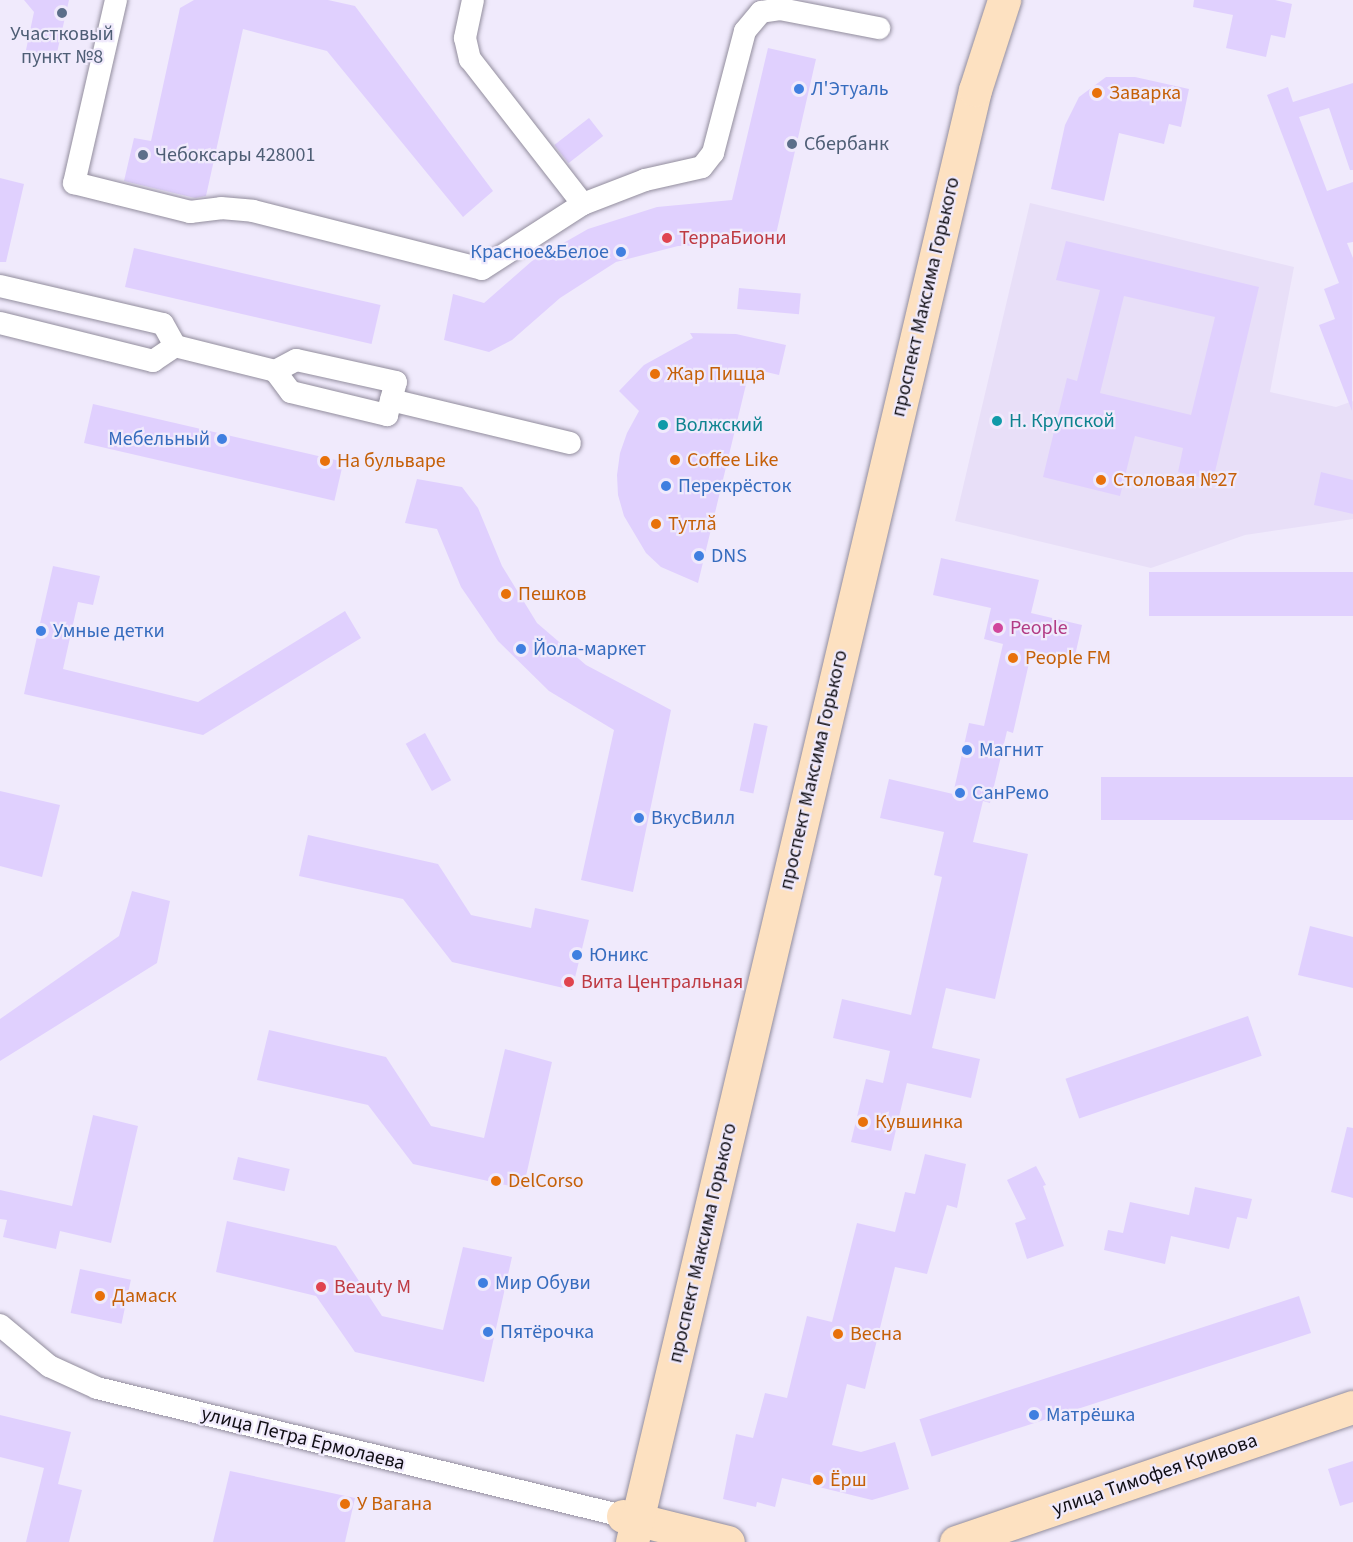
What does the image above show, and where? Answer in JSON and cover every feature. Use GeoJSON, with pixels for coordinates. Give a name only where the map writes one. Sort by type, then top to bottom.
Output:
{"type":"FeatureCollection","features":[{"type":"Feature","properties":{"kind":"main road","name":"проспект Максима Горького"},"geometry":{"type":"LineString","coordinates":[[627,1530],[865,521],[961,79],[990,12]]}},
{"type":"Feature","properties":{"kind":"main road","name":"улица Тимофея Кривова"},"geometry":{"type":"LineString","coordinates":[[956,1542],[1353,1407]]}},
{"type":"Feature","properties":{"kind":"main road"},"geometry":{"type":"LineString","coordinates":[[627,1530],[728,1542]]}},
{"type":"Feature","properties":{"kind":"street"},"geometry":{"type":"LineString","coordinates":[[116,0],[74,183],[190,212],[221,208],[253,211],[482,269],[583,204],[645,180],[702,167],[713,153],[744,31],[761,12],[780,9],[879,28]]}},
{"type":"Feature","properties":{"kind":"street"},"geometry":{"type":"LineString","coordinates":[[473,0],[465,38],[470,59],[583,204]]}},
{"type":"Feature","properties":{"kind":"street"},"geometry":{"type":"LineString","coordinates":[[0,286],[163,324],[175,346],[275,371],[291,392],[387,415],[396,382],[296,360],[275,371]]}},
{"type":"Feature","properties":{"kind":"street"},"geometry":{"type":"LineString","coordinates":[[0,323],[153,361],[175,346]]}},
{"type":"Feature","properties":{"kind":"street"},"geometry":{"type":"LineString","coordinates":[[391,400],[570,443]]}},
{"type":"Feature","properties":{"kind":"street","name":"улица Петра Ермолаева"},"geometry":{"type":"LineString","coordinates":[[0,1325],[49,1366],[97,1388],[627,1530]]}},
{"type":"Feature","properties":{"kind":"shaded area"},"geometry":{"type":"Polygon","coordinates":[[[1030,203],[1294,267],[1270,392],[1336,407],[1353,401],[1353,519],[1245,535],[1151,568],[955,521],[1030,203]]]}},
{"type":"Feature","properties":{"kind":"building"},"geometry":{"type":"Polygon","coordinates":[[[24,0],[69,0],[56,57],[26,50],[34,12],[24,0]]]}},
{"type":"Feature","properties":{"kind":"building"},"geometry":{"type":"Polygon","coordinates":[[[194,0],[328,0],[355,6],[493,191],[463,217],[327,51],[243,29],[206,196],[195,198],[124,181],[134,138],[151,141],[180,8],[194,0]]]}},
{"type":"Feature","properties":{"kind":"building"},"geometry":{"type":"Polygon","coordinates":[[[1194,0],[1275,0],[1292,4],[1285,38],[1271,35],[1266,57],[1226,48],[1233,15],[1193,7],[1194,0]]]}},
{"type":"Feature","properties":{"kind":"building"},"geometry":{"type":"Polygon","coordinates":[[[768,48],[816,59],[774,243],[678,246],[616,262],[560,298],[512,340],[489,352],[444,340],[453,294],[484,303],[532,261],[588,229],[657,207],[732,200],[768,48]]]}},
{"type":"Feature","properties":{"kind":"building"},"geometry":{"type":"Polygon","coordinates":[[[1106,77],[1135,77],[1189,89],[1181,127],[1169,124],[1164,144],[1119,133],[1104,201],[1051,189],[1065,125],[1079,97],[1106,77]]]}},
{"type":"Feature","properties":{"kind":"building"},"geometry":{"type":"Polygon","coordinates":[[[1353,83],[1353,170],[1350,170],[1329,108],[1299,117],[1327,191],[1353,182],[1353,242],[1347,243],[1353,258],[1352,411],[1319,325],[1335,319],[1324,289],[1339,283],[1267,95],[1288,87],[1293,102],[1353,83]]]}},
{"type":"Feature","properties":{"kind":"building"},"geometry":{"type":"Polygon","coordinates":[[[589,118],[603,136],[568,163],[554,145],[589,118]]]}},
{"type":"Feature","properties":{"kind":"building"},"geometry":{"type":"Polygon","coordinates":[[[0,178],[24,184],[6,262],[0,262],[0,178]]]}},
{"type":"Feature","properties":{"kind":"building"},"geometry":{"type":"Polygon","coordinates":[[[1066,241],[1259,287],[1213,480],[1178,472],[1183,448],[1135,436],[1120,496],[1043,477],[1067,378],[1077,381],[1100,290],[1056,280],[1066,241]],[[1124,296],[1100,393],[1191,415],[1215,317],[1124,296]]]}},
{"type":"Feature","properties":{"kind":"building"},"geometry":{"type":"Polygon","coordinates":[[[134,248],[381,305],[372,344],[125,287],[134,248]]]}},
{"type":"Feature","properties":{"kind":"building"},"geometry":{"type":"Polygon","coordinates":[[[739,288],[801,293],[799,314],[737,309],[739,288]]]}},
{"type":"Feature","properties":{"kind":"building","name":"Волжский"},"geometry":{"type":"Polygon","coordinates":[[[690,333],[736,334],[786,345],[779,375],[750,368],[698,583],[661,567],[646,553],[624,516],[618,495],[617,475],[620,453],[627,433],[639,411],[619,391],[644,365],[693,338],[690,333]]]}},
{"type":"Feature","properties":{"kind":"building"},"geometry":{"type":"Polygon","coordinates":[[[93,404],[343,462],[334,501],[84,443],[93,404]]]}},
{"type":"Feature","properties":{"kind":"building"},"geometry":{"type":"Polygon","coordinates":[[[1321,472],[1353,480],[1353,514],[1314,505],[1321,472]]]}},
{"type":"Feature","properties":{"kind":"building"},"geometry":{"type":"Polygon","coordinates":[[[417,479],[462,487],[478,508],[502,566],[537,623],[586,665],[671,710],[633,892],[581,880],[614,730],[549,691],[498,641],[461,587],[437,529],[405,523],[417,479]]]}},
{"type":"Feature","properties":{"kind":"building"},"geometry":{"type":"Polygon","coordinates":[[[941,558],[1039,580],[1031,613],[1082,625],[1074,660],[1032,650],[1013,733],[1007,731],[990,803],[983,801],[973,842],[1028,854],[995,999],[946,988],[932,1048],[980,1059],[971,1098],[907,1083],[891,1151],[851,1142],[866,1079],[883,1083],[890,1051],[833,1038],[842,999],[911,1015],[942,877],[934,875],[944,832],[880,818],[889,779],[953,794],[969,723],[984,726],[1003,644],[984,639],[991,608],[933,595],[941,558]]]}},
{"type":"Feature","properties":{"kind":"building"},"geometry":{"type":"Polygon","coordinates":[[[53,566],[100,576],[93,605],[78,602],[63,669],[198,702],[345,611],[361,638],[203,735],[24,694],[53,566]]]}},
{"type":"Feature","properties":{"kind":"building"},"geometry":{"type":"Polygon","coordinates":[[[1149,572],[1353,572],[1353,616],[1149,616],[1149,572]]]}},
{"type":"Feature","properties":{"kind":"building"},"geometry":{"type":"Polygon","coordinates":[[[754,723],[768,726],[753,793],[740,790],[754,723]]]}},
{"type":"Feature","properties":{"kind":"building"},"geometry":{"type":"Polygon","coordinates":[[[425,733],[451,780],[432,791],[406,744],[425,733]]]}},
{"type":"Feature","properties":{"kind":"building"},"geometry":{"type":"Polygon","coordinates":[[[1101,777],[1353,777],[1353,820],[1101,820],[1101,777]]]}},
{"type":"Feature","properties":{"kind":"building"},"geometry":{"type":"Polygon","coordinates":[[[0,791],[60,805],[42,877],[0,866],[0,791]]]}},
{"type":"Feature","properties":{"kind":"building"},"geometry":{"type":"Polygon","coordinates":[[[308,835],[438,864],[471,915],[531,928],[535,908],[589,920],[572,990],[452,962],[403,899],[299,876],[308,835]]]}},
{"type":"Feature","properties":{"kind":"building"},"geometry":{"type":"Polygon","coordinates":[[[132,891],[170,901],[157,963],[0,1061],[0,1019],[119,936],[132,891]]]}},
{"type":"Feature","properties":{"kind":"building"},"geometry":{"type":"Polygon","coordinates":[[[1310,926],[1353,937],[1353,988],[1298,975],[1310,926]]]}},
{"type":"Feature","properties":{"kind":"building"},"geometry":{"type":"Polygon","coordinates":[[[1248,1016],[1262,1056],[1079,1119],[1066,1079],[1248,1016]]]}},
{"type":"Feature","properties":{"kind":"building"},"geometry":{"type":"Polygon","coordinates":[[[269,1030],[386,1057],[431,1126],[484,1138],[505,1049],[552,1062],[523,1189],[413,1164],[368,1105],[257,1080],[269,1030]]]}},
{"type":"Feature","properties":{"kind":"building"},"geometry":{"type":"Polygon","coordinates":[[[93,1115],[138,1126],[111,1243],[60,1231],[56,1249],[3,1237],[7,1220],[0,1219],[0,1190],[72,1206],[93,1115]]]}},
{"type":"Feature","properties":{"kind":"building"},"geometry":{"type":"Polygon","coordinates":[[[1347,1127],[1353,1128],[1353,1198],[1331,1192],[1347,1127]]]}},
{"type":"Feature","properties":{"kind":"building"},"geometry":{"type":"Polygon","coordinates":[[[925,1154],[966,1164],[957,1208],[947,1205],[927,1274],[895,1267],[865,1389],[847,1384],[832,1445],[861,1452],[895,1442],[909,1489],[872,1500],[782,1478],[775,1507],[757,1502],[756,1507],[723,1499],[736,1434],[753,1438],[765,1393],[787,1398],[807,1316],[832,1322],[857,1223],[895,1232],[905,1192],[915,1194],[925,1154]]]}},
{"type":"Feature","properties":{"kind":"building"},"geometry":{"type":"Polygon","coordinates":[[[238,1157],[290,1169],[284,1191],[233,1179],[238,1157]]]}},
{"type":"Feature","properties":{"kind":"building"},"geometry":{"type":"Polygon","coordinates":[[[1036,1166],[1046,1185],[1043,1186],[1064,1246],[1027,1259],[1015,1223],[1026,1219],[1007,1180],[1036,1166]]]}},
{"type":"Feature","properties":{"kind":"building"},"geometry":{"type":"Polygon","coordinates":[[[1195,1187],[1252,1199],[1247,1219],[1237,1217],[1229,1249],[1171,1236],[1165,1264],[1104,1250],[1108,1230],[1123,1233],[1130,1202],[1189,1215],[1195,1187]]]}},
{"type":"Feature","properties":{"kind":"building"},"geometry":{"type":"Polygon","coordinates":[[[227,1221],[336,1246],[382,1316],[443,1330],[463,1247],[512,1257],[484,1382],[355,1352],[316,1296],[216,1272],[227,1221]]]}},
{"type":"Feature","properties":{"kind":"building","name":"Дамаск"},"geometry":{"type":"Polygon","coordinates":[[[80,1269],[131,1280],[122,1324],[71,1313],[80,1269]]]}},
{"type":"Feature","properties":{"kind":"building"},"geometry":{"type":"Polygon","coordinates":[[[1299,1296],[1311,1333],[932,1456],[920,1419],[1299,1296]]]}},
{"type":"Feature","properties":{"kind":"building"},"geometry":{"type":"Polygon","coordinates":[[[0,1415],[71,1432],[58,1484],[82,1490],[69,1542],[26,1542],[44,1468],[0,1457],[0,1415]]]}},
{"type":"Feature","properties":{"kind":"building"},"geometry":{"type":"Polygon","coordinates":[[[1353,1461],[1353,1502],[1340,1506],[1328,1469],[1353,1461]]]}},
{"type":"Feature","properties":{"kind":"building"},"geometry":{"type":"Polygon","coordinates":[[[230,1471],[355,1498],[345,1542],[213,1542],[230,1471]]]}},
{"type":"Feature","properties":{"kind":"place","name":"Участковый пункт №8"},"geometry":{"type":"Point","coordinates":[62,13]}},
{"type":"Feature","properties":{"kind":"place","name":"Л'Этуаль"},"geometry":{"type":"Point","coordinates":[799,89]}},
{"type":"Feature","properties":{"kind":"place","name":"Заварка"},"geometry":{"type":"Point","coordinates":[1097,93]}},
{"type":"Feature","properties":{"kind":"place","name":"Сбербанк"},"geometry":{"type":"Point","coordinates":[792,144]}},
{"type":"Feature","properties":{"kind":"place","name":"Чебоксары 428001"},"geometry":{"type":"Point","coordinates":[143,155]}},
{"type":"Feature","properties":{"kind":"place","name":"ТерраБиони"},"geometry":{"type":"Point","coordinates":[667,238]}},
{"type":"Feature","properties":{"kind":"place","name":"Красное&Белое"},"geometry":{"type":"Point","coordinates":[621,252]}},
{"type":"Feature","properties":{"kind":"place","name":"Жар Пицца"},"geometry":{"type":"Point","coordinates":[655,374]}},
{"type":"Feature","properties":{"kind":"place","name":"Н. Крупской"},"geometry":{"type":"Point","coordinates":[997,421]}},
{"type":"Feature","properties":{"kind":"place","name":"Волжский"},"geometry":{"type":"Point","coordinates":[663,425]}},
{"type":"Feature","properties":{"kind":"place","name":"Мебельный"},"geometry":{"type":"Point","coordinates":[222,439]}},
{"type":"Feature","properties":{"kind":"place","name":"Coffee Like"},"geometry":{"type":"Point","coordinates":[675,460]}},
{"type":"Feature","properties":{"kind":"place","name":"На бульваре"},"geometry":{"type":"Point","coordinates":[325,461]}},
{"type":"Feature","properties":{"kind":"place","name":"Столовая №27"},"geometry":{"type":"Point","coordinates":[1101,480]}},
{"type":"Feature","properties":{"kind":"place","name":"Перекрёсток"},"geometry":{"type":"Point","coordinates":[666,486]}},
{"type":"Feature","properties":{"kind":"place","name":"Тутлӑ"},"geometry":{"type":"Point","coordinates":[656,524]}},
{"type":"Feature","properties":{"kind":"place","name":"DNS"},"geometry":{"type":"Point","coordinates":[699,556]}},
{"type":"Feature","properties":{"kind":"place","name":"Пешков"},"geometry":{"type":"Point","coordinates":[506,594]}},
{"type":"Feature","properties":{"kind":"place","name":"People"},"geometry":{"type":"Point","coordinates":[998,628]}},
{"type":"Feature","properties":{"kind":"place","name":"Умные детки"},"geometry":{"type":"Point","coordinates":[41,631]}},
{"type":"Feature","properties":{"kind":"place","name":"Йола-маркет"},"geometry":{"type":"Point","coordinates":[521,649]}},
{"type":"Feature","properties":{"kind":"place","name":"People FM"},"geometry":{"type":"Point","coordinates":[1013,658]}},
{"type":"Feature","properties":{"kind":"place","name":"Магнит"},"geometry":{"type":"Point","coordinates":[967,750]}},
{"type":"Feature","properties":{"kind":"place","name":"СанРемо"},"geometry":{"type":"Point","coordinates":[960,793]}},
{"type":"Feature","properties":{"kind":"place","name":"ВкусВилл"},"geometry":{"type":"Point","coordinates":[639,818]}},
{"type":"Feature","properties":{"kind":"place","name":"Юникс"},"geometry":{"type":"Point","coordinates":[577,955]}},
{"type":"Feature","properties":{"kind":"place","name":"Вита Центральная"},"geometry":{"type":"Point","coordinates":[569,982]}},
{"type":"Feature","properties":{"kind":"place","name":"Кувшинка"},"geometry":{"type":"Point","coordinates":[863,1122]}},
{"type":"Feature","properties":{"kind":"place","name":"DelCorso"},"geometry":{"type":"Point","coordinates":[496,1181]}},
{"type":"Feature","properties":{"kind":"place","name":"Мир Обуви"},"geometry":{"type":"Point","coordinates":[483,1283]}},
{"type":"Feature","properties":{"kind":"place","name":"Beauty M"},"geometry":{"type":"Point","coordinates":[321,1287]}},
{"type":"Feature","properties":{"kind":"place","name":"Дамаск"},"geometry":{"type":"Point","coordinates":[100,1296]}},
{"type":"Feature","properties":{"kind":"place","name":"Пятёрочка"},"geometry":{"type":"Point","coordinates":[488,1332]}},
{"type":"Feature","properties":{"kind":"place","name":"Весна"},"geometry":{"type":"Point","coordinates":[838,1334]}},
{"type":"Feature","properties":{"kind":"place","name":"Матрёшка"},"geometry":{"type":"Point","coordinates":[1034,1415]}},
{"type":"Feature","properties":{"kind":"place","name":"Ёрш"},"geometry":{"type":"Point","coordinates":[818,1480]}},
{"type":"Feature","properties":{"kind":"place","name":"У Вагана"},"geometry":{"type":"Point","coordinates":[345,1504]}}]}
